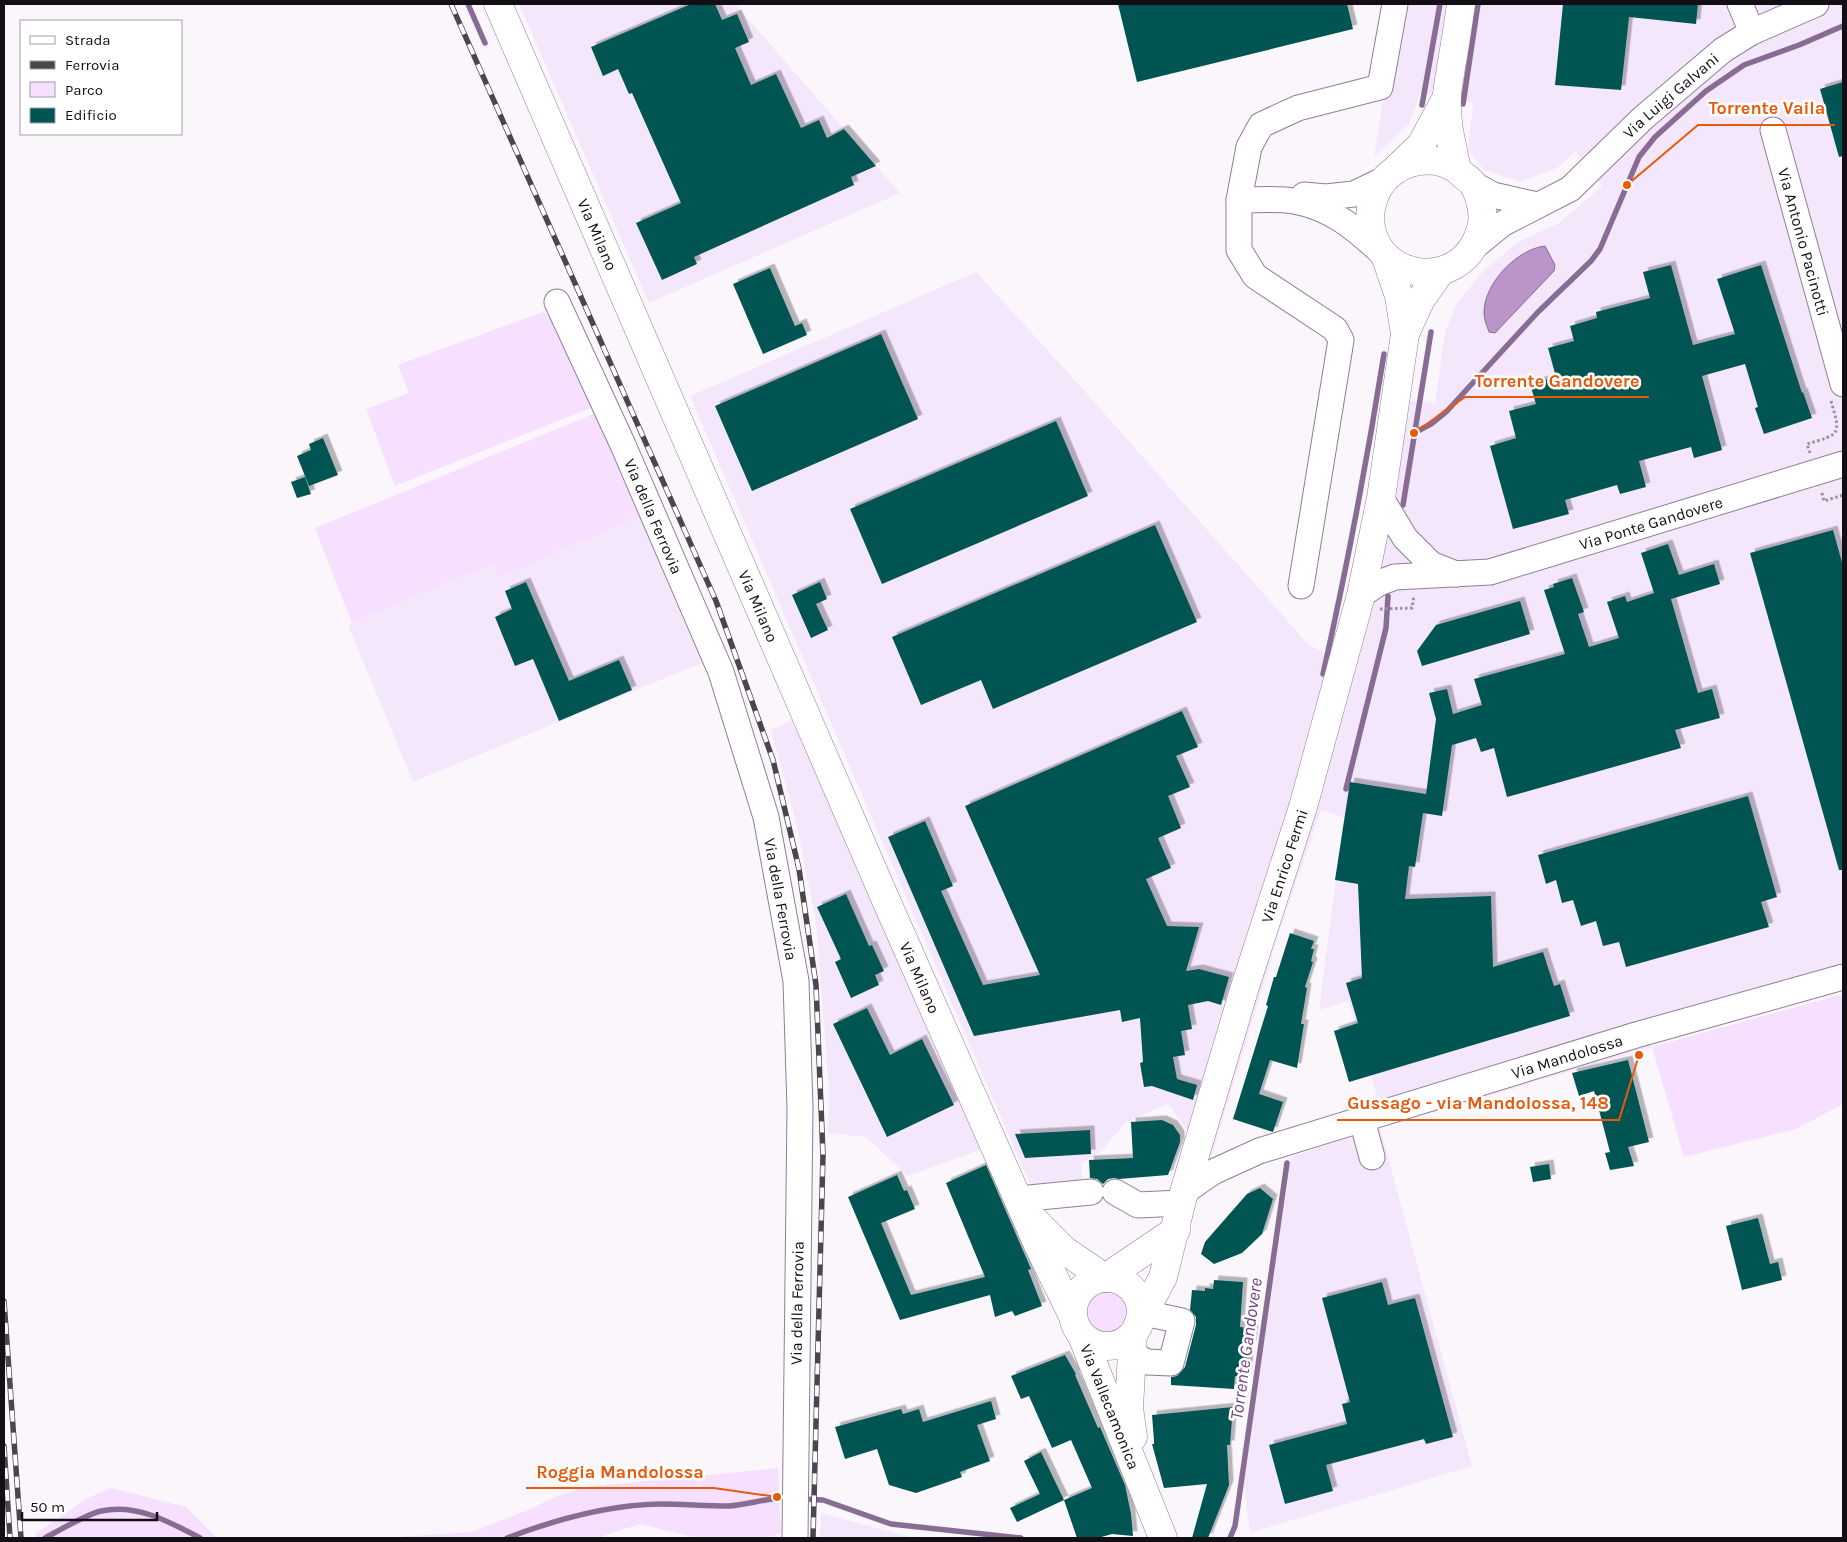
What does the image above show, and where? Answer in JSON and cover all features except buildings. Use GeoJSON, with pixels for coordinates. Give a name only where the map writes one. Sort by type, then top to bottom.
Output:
{"type":"FeatureCollection","features":[{"type":"Feature","properties":{"kind":"main road","name":"Via Milano"},"geometry":{"type":"LineString","coordinates":[[498,4],[885,898],[1078,1326]]}},
{"type":"Feature","properties":{"kind":"main road"},"geometry":{"type":"LineString","coordinates":[[1385,255],[1402,267],[1421,273],[1441,271],[1460,262],[1475,246],[1482,226],[1481,204],[1465,177],[1450,135],[1447,97],[1461,4]]}},
{"type":"Feature","properties":{"kind":"main road"},"geometry":{"type":"LineString","coordinates":[[1405,334],[1399,296],[1385,255],[1374,238],[1370,218],[1372,198],[1390,174],[1421,145],[1447,97]]}},
{"type":"Feature","properties":{"kind":"main road"},"geometry":{"type":"LineString","coordinates":[[1390,174],[1418,160],[1438,161],[1465,177]]}},
{"type":"Feature","properties":{"kind":"main road"},"geometry":{"type":"LineString","coordinates":[[1405,334],[1421,298],[1441,271]]}},
{"type":"Feature","properties":{"kind":"main road","name":"Via Enrico Fermi"},"geometry":{"type":"LineString","coordinates":[[1137,1331],[1163,1277],[1183,1197],[1244,990],[1370,602],[1381,498],[1405,334]]}},
{"type":"Feature","properties":{"kind":"main road","name":"Via Milano"},"geometry":{"type":"LineString","coordinates":[[1021,1203],[1045,1232],[1064,1250],[1105,1278]]}},
{"type":"Feature","properties":{"kind":"main road"},"geometry":{"type":"LineString","coordinates":[[1105,1278],[1121,1282],[1134,1292],[1139,1302],[1141,1313],[1137,1331],[1124,1341],[1108,1346],[1092,1343],[1078,1326],[1073,1305],[1077,1295],[1084,1286],[1094,1280],[1105,1278],[1176,1230]]}},
{"type":"Feature","properties":{"kind":"main road","name":"Via Vallecamonica"},"geometry":{"type":"LineString","coordinates":[[1078,1326],[1164,1538]]}},
{"type":"Feature","properties":{"kind":"main road","name":"Via Vallecamonica"},"geometry":{"type":"LineString","coordinates":[[1137,1331],[1129,1411],[1140,1478]]}},
{"type":"Feature","properties":{"kind":"street"},"geometry":{"type":"LineString","coordinates":[[1301,586],[1341,340],[1335,328],[1255,276],[1239,250],[1240,200],[1244,173],[1250,147],[1261,125],[1298,108],[1356,95],[1380,87],[1395,4]]}},
{"type":"Feature","properties":{"kind":"street"},"geometry":{"type":"LineString","coordinates":[[1740,4],[1752,32]]}},
{"type":"Feature","properties":{"kind":"street","name":"Via Luigi Galvani"},"geometry":{"type":"LineString","coordinates":[[1475,246],[1502,224],[1537,205],[1554,199],[1570,189],[1650,112],[1723,50],[1752,32],[1816,4]]}},
{"type":"Feature","properties":{"kind":"street","name":"Via Antonio Pacinotti"},"geometry":{"type":"LineString","coordinates":[[1773,130],[1837,392]]}},
{"type":"Feature","properties":{"kind":"street"},"geometry":{"type":"LineString","coordinates":[[1244,173],[1265,190],[1326,198],[1354,194],[1390,174]]}},
{"type":"Feature","properties":{"kind":"street"},"geometry":{"type":"LineString","coordinates":[[1465,177],[1493,195],[1537,205]]}},
{"type":"Feature","properties":{"kind":"street"},"geometry":{"type":"LineString","coordinates":[[1240,200],[1294,201],[1330,212],[1353,226],[1385,255]]}},
{"type":"Feature","properties":{"kind":"street","name":"Via della Ferrovia"},"geometry":{"type":"LineString","coordinates":[[557,302],[623,445],[721,672],[766,817],[796,981],[800,1108],[795,1532]]}},
{"type":"Feature","properties":{"kind":"street","name":"Via Ponte Gandovere"},"geometry":{"type":"LineString","coordinates":[[1370,602],[1379,583],[1395,577],[1490,572],[1843,464]]}},
{"type":"Feature","properties":{"kind":"street","name":"Via Ponte Gandovere"},"geometry":{"type":"LineString","coordinates":[[1381,498],[1405,538],[1431,564],[1458,574]]}},
{"type":"Feature","properties":{"kind":"street","name":"Via Mandolossa"},"geometry":{"type":"LineString","coordinates":[[1183,1197],[1213,1172],[1240,1158],[1259,1151],[1636,1036],[1843,977]]}},
{"type":"Feature","properties":{"kind":"street"},"geometry":{"type":"LineString","coordinates":[[1352,1122],[1372,1157]]}},
{"type":"Feature","properties":{"kind":"street"},"geometry":{"type":"LineString","coordinates":[[1021,1203],[1091,1192]]}},
{"type":"Feature","properties":{"kind":"street"},"geometry":{"type":"LineString","coordinates":[[1115,1192],[1138,1205],[1183,1197]]}},
{"type":"Feature","properties":{"kind":"path"},"geometry":{"type":"LineString","coordinates":[[1810,454],[1807,444],[1831,437],[1836,432],[1837,392]]}},
{"type":"Feature","properties":{"kind":"path"},"geometry":{"type":"LineString","coordinates":[[1820,487],[1824,501],[1843,495]]}},
{"type":"Feature","properties":{"kind":"path"},"geometry":{"type":"LineString","coordinates":[[1370,602],[1393,608],[1412,608]]}},
{"type":"Feature","properties":{"kind":"shaded area"},"geometry":{"type":"Polygon","coordinates":[[[519,4],[735,4],[900,193],[649,303],[519,4]]]}},
{"type":"Feature","properties":{"kind":"shaded area"},"geometry":{"type":"Polygon","coordinates":[[[1398,4],[1843,4],[1843,969],[1645,1021],[1652,1047],[1380,1128],[1375,1089],[1348,1001],[1319,1010],[1344,817],[1321,810],[1279,933],[1210,1162],[1168,1104],[1126,1122],[1102,1150],[1081,1164],[1083,1188],[1032,1189],[690,396],[976,272],[1081,387],[1308,644],[1347,666],[1400,400],[1435,403],[1445,332],[1457,303],[1485,269],[1520,241],[1559,223],[1602,186],[1576,151],[1557,168],[1520,182],[1484,170],[1468,150],[1473,103],[1421,92],[1409,124],[1374,157],[1398,4]]]}},
{"type":"Feature","properties":{"kind":"shaded area"},"geometry":{"type":"Polygon","coordinates":[[[1545,246],[1555,265],[1554,271],[1495,333],[1489,332],[1484,316],[1485,303],[1495,280],[1513,261],[1534,249],[1545,246]]]}},
{"type":"Feature","properties":{"kind":"shaded area"},"geometry":{"type":"Polygon","coordinates":[[[639,516],[704,662],[413,782],[348,625],[493,564],[499,578],[639,516]]]}},
{"type":"Feature","properties":{"kind":"shaded area"},"geometry":{"type":"Polygon","coordinates":[[[792,720],[985,1148],[908,1176],[866,1137],[828,1133],[829,1089],[816,922],[796,822],[771,730],[792,720]]]}},
{"type":"Feature","properties":{"kind":"shaded area"},"geometry":{"type":"Polygon","coordinates":[[[1380,1128],[1472,1466],[1250,1533],[1244,1485],[1291,1157],[1380,1128]]]}},
{"type":"Feature","properties":{"kind":"shaded area"},"geometry":{"type":"Polygon","coordinates":[[[821,1513],[906,1536],[929,1538],[820,1538],[821,1513]]]}},
{"type":"Feature","properties":{"kind":"green space"},"geometry":{"type":"Polygon","coordinates":[[[543,312],[555,321],[593,407],[395,486],[366,409],[409,393],[398,365],[543,312]]]}},
{"type":"Feature","properties":{"kind":"green space"},"geometry":{"type":"Polygon","coordinates":[[[596,413],[639,516],[499,578],[493,564],[352,623],[315,528],[596,413]]]}},
{"type":"Feature","properties":{"kind":"green space"},"geometry":{"type":"Polygon","coordinates":[[[1843,994],[1843,1104],[1796,1129],[1684,1157],[1652,1047],[1843,994]]]}},
{"type":"Feature","properties":{"kind":"green space"},"geometry":{"type":"Polygon","coordinates":[[[1103,1290],[1111,1290],[1123,1296],[1129,1312],[1123,1328],[1111,1334],[1103,1334],[1091,1328],[1085,1316],[1085,1308],[1091,1296],[1103,1290]]]}},
{"type":"Feature","properties":{"kind":"green space"},"geometry":{"type":"Polygon","coordinates":[[[778,1468],[781,1533],[766,1538],[697,1538],[640,1524],[597,1538],[384,1538],[471,1532],[526,1511],[557,1496],[587,1487],[778,1468]]]}},
{"type":"Feature","properties":{"kind":"green space"},"geometry":{"type":"Polygon","coordinates":[[[111,1488],[186,1507],[217,1538],[36,1538],[35,1534],[88,1498],[111,1488]]]}},
{"type":"Feature","properties":{"kind":"waterway"},"geometry":{"type":"LineString","coordinates":[[468,4],[485,43]]}},
{"type":"Feature","properties":{"kind":"waterway"},"geometry":{"type":"LineString","coordinates":[[1422,105],[1440,4]]}},
{"type":"Feature","properties":{"kind":"waterway","name":"Torrente Gandovere"},"geometry":{"type":"LineString","coordinates":[[1463,104],[1478,4]]}},
{"type":"Feature","properties":{"kind":"waterway"},"geometry":{"type":"LineString","coordinates":[[1414,433],[1431,424],[1447,411],[1538,312],[1591,261],[1600,249],[1639,157],[1655,137],[1706,91],[1744,65],[1799,45],[1843,26]]}},
{"type":"Feature","properties":{"kind":"waterway","name":"Torrente Gandovere"},"geometry":{"type":"LineString","coordinates":[[1403,505],[1431,332]]}},
{"type":"Feature","properties":{"kind":"waterway"},"geometry":{"type":"LineString","coordinates":[[1323,674],[1356,514],[1384,354]]}},
{"type":"Feature","properties":{"kind":"waterway","name":"Torrente Gandovere"},"geometry":{"type":"LineString","coordinates":[[1346,789],[1386,628],[1388,596]]}},
{"type":"Feature","properties":{"kind":"waterway","name":"Torrente Gandovere"},"geometry":{"type":"LineString","coordinates":[[1230,1538],[1235,1526],[1287,1163]]}},
{"type":"Feature","properties":{"kind":"waterway"},"geometry":{"type":"LineString","coordinates":[[507,1538],[544,1525],[601,1510],[621,1507],[659,1504],[728,1506],[789,1498]]}},
{"type":"Feature","properties":{"kind":"waterway"},"geometry":{"type":"LineString","coordinates":[[801,1499],[823,1500],[891,1524],[1021,1538]]}},
{"type":"Feature","properties":{"kind":"waterway"},"geometry":{"type":"LineString","coordinates":[[45,1538],[88,1516],[114,1509],[152,1515],[200,1538]]}},
{"type":"Feature","properties":{"kind":"railway"},"geometry":{"type":"LineString","coordinates":[[451,4],[716,601],[773,760],[799,869],[816,985],[823,1155],[813,1538]]}},
{"type":"Feature","properties":{"kind":"railway"},"geometry":{"type":"LineString","coordinates":[[4,1301],[21,1538]]}},
{"type":"Feature","properties":{"kind":"railway"},"geometry":{"type":"LineString","coordinates":[[4,1446],[10,1538]]}},
{"type":"Feature","properties":{"kind":"place","name":"Torrente Vaila"},"geometry":{"type":"Point","coordinates":[1627,185]}},
{"type":"Feature","properties":{"kind":"place","name":"Torrente Gandovere"},"geometry":{"type":"Point","coordinates":[1414,433]}},
{"type":"Feature","properties":{"kind":"place","name":"Gussago - via Mandolossa, 148"},"geometry":{"type":"Point","coordinates":[1639,1055]}},
{"type":"Feature","properties":{"kind":"place","name":"Roggia Mandolossa"},"geometry":{"type":"Point","coordinates":[777,1497]}}]}
